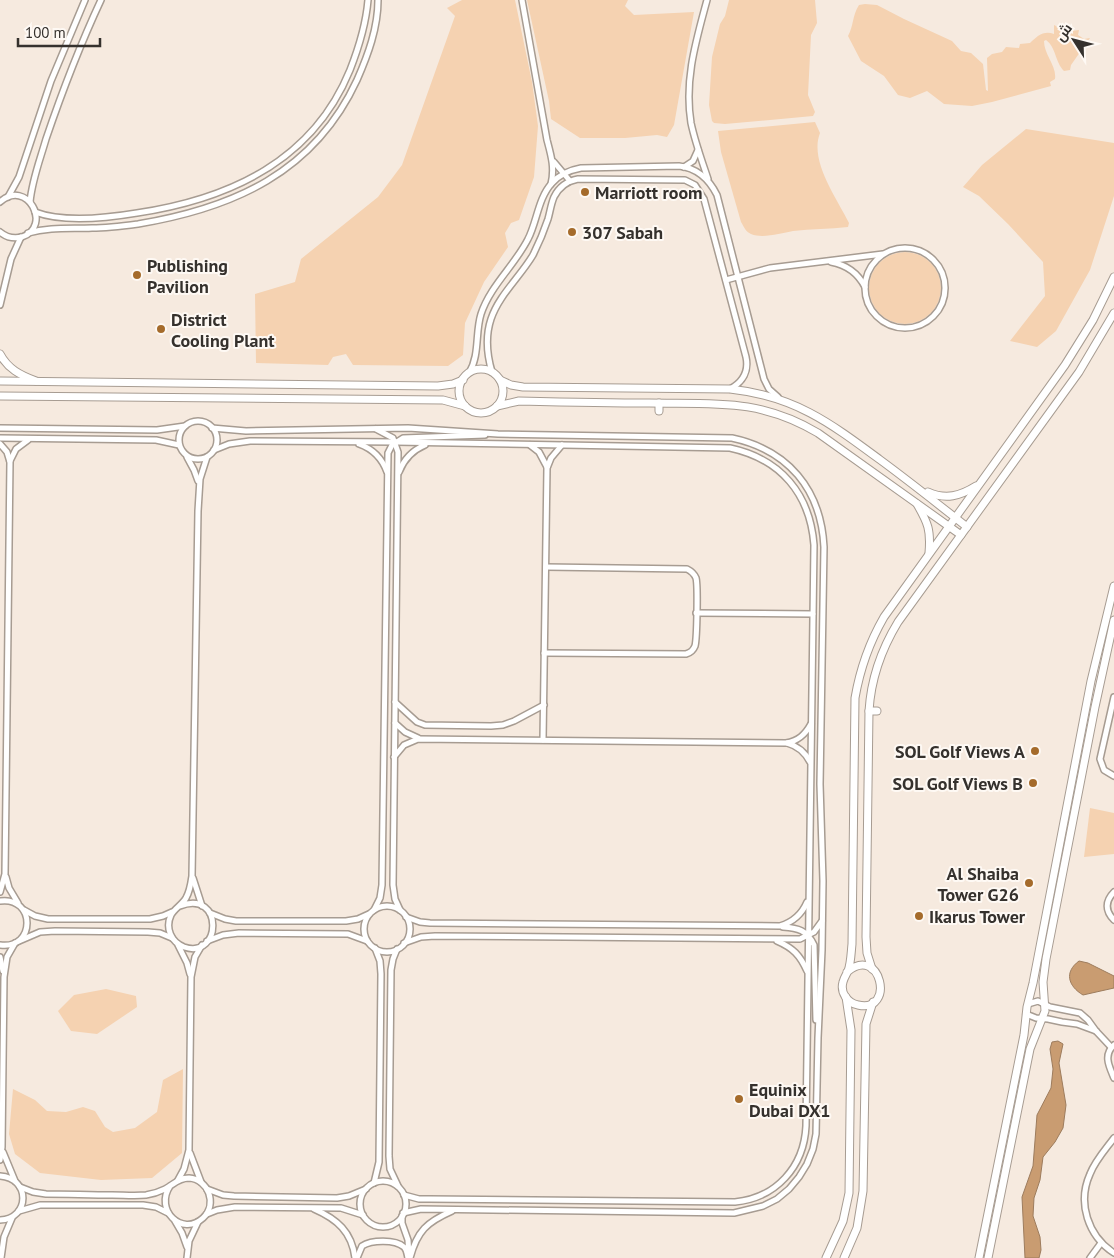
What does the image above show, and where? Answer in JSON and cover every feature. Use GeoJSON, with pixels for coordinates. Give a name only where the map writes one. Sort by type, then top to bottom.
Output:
{"type":"FeatureCollection","features":[{"type":"Feature","properties":{"kind":"street"},"geometry":{"type":"LineString","coordinates":[[2,200],[20,177],[54,74],[86,0]]}},
{"type":"Feature","properties":{"kind":"street"},"geometry":{"type":"LineString","coordinates":[[30,202],[33,180],[59,102],[82,43],[102,0]]}},
{"type":"Feature","properties":{"kind":"street"},"geometry":{"type":"LineString","coordinates":[[35,212],[53,217],[82,218],[148,212],[218,193],[266,170],[291,153],[308,137],[322,120],[338,94],[357,51],[366,18],[368,0]]}},
{"type":"Feature","properties":{"kind":"street"},"geometry":{"type":"LineString","coordinates":[[0,232],[12,238],[51,228],[125,226],[184,214],[242,194],[281,173],[304,155],[324,134],[348,98],[360,74],[370,47],[377,18],[378,0]]}},
{"type":"Feature","properties":{"kind":"street"},"geometry":{"type":"LineString","coordinates":[[522,0],[553,168],[551,184]]}},
{"type":"Feature","properties":{"kind":"street"},"geometry":{"type":"LineString","coordinates":[[707,0],[694,50],[689,86],[691,118],[698,149],[709,182],[717,196],[764,379],[769,389],[780,399]]}},
{"type":"Feature","properties":{"kind":"street"},"geometry":{"type":"LineString","coordinates":[[684,167],[693,161],[698,149]]}},
{"type":"Feature","properties":{"kind":"street"},"geometry":{"type":"LineString","coordinates":[[551,157],[570,181]]}},
{"type":"Feature","properties":{"kind":"street"},"geometry":{"type":"LineString","coordinates":[[0,381],[41,383],[438,386],[453,384],[462,380],[469,373],[475,360],[479,325],[484,306],[522,250],[534,225],[544,196],[551,184],[563,174],[582,168],[684,167],[700,173],[709,182]]}},
{"type":"Feature","properties":{"kind":"street"},"geometry":{"type":"LineString","coordinates":[[492,372],[487,351],[488,331],[493,313],[535,250],[547,223],[555,195],[562,187],[570,181],[582,179],[679,179],[695,185],[702,193],[747,361],[745,375],[730,389]]}},
{"type":"Feature","properties":{"kind":"street"},"geometry":{"type":"LineString","coordinates":[[2,200],[22,197],[30,202],[35,212],[35,222],[28,233]]}},
{"type":"Feature","properties":{"kind":"street"},"geometry":{"type":"LineString","coordinates":[[0,305],[11,259],[21,237]]}},
{"type":"Feature","properties":{"kind":"street"},"geometry":{"type":"LineString","coordinates":[[910,248],[919,250],[934,261],[939,268],[944,285],[941,303],[937,311],[923,323],[906,328],[896,327],[888,324],[874,313],[866,297],[866,280],[872,265],[884,254],[892,250],[910,248]]}},
{"type":"Feature","properties":{"kind":"street"},"geometry":{"type":"LineString","coordinates":[[726,280],[762,270],[884,254]]}},
{"type":"Feature","properties":{"kind":"street"},"geometry":{"type":"LineString","coordinates":[[824,261],[837,263],[849,268],[858,276],[865,288]]}},
{"type":"Feature","properties":{"kind":"street"},"geometry":{"type":"LineString","coordinates":[[873,1002],[860,1006],[852,1003],[843,992],[842,982],[847,972],[852,944],[855,698],[868,648],[884,617],[1070,358],[1093,320],[1114,277]]}},
{"type":"Feature","properties":{"kind":"street"},"geometry":{"type":"LineString","coordinates":[[844,1258],[857,1228],[863,1191],[866,1024],[873,1002],[880,993],[881,988],[879,977],[872,969],[866,937],[875,671],[891,633],[1079,372],[1114,313]]}},
{"type":"Feature","properties":{"kind":"street"},"geometry":{"type":"LineString","coordinates":[[1102,334],[1110,338]]}},
{"type":"Feature","properties":{"kind":"street"},"geometry":{"type":"LineString","coordinates":[[0,354],[6,364],[14,371],[41,383]]}},
{"type":"Feature","properties":{"kind":"street"},"geometry":{"type":"LineString","coordinates":[[469,373],[480,369],[492,372],[500,380],[511,385],[523,387],[730,389],[780,399],[824,420],[918,488],[967,527]]}},
{"type":"Feature","properties":{"kind":"street"},"geometry":{"type":"LineString","coordinates":[[462,380],[459,390],[465,406]]}},
{"type":"Feature","properties":{"kind":"street"},"geometry":{"type":"LineString","coordinates":[[497,406],[503,393],[500,380]]}},
{"type":"Feature","properties":{"kind":"street"},"geometry":{"type":"LineString","coordinates":[[0,396],[443,400],[484,413],[497,406],[513,402],[738,405],[766,410],[806,426],[961,535]]}},
{"type":"Feature","properties":{"kind":"street"},"geometry":{"type":"LineString","coordinates":[[659,403],[659,411]]}},
{"type":"Feature","properties":{"kind":"street"},"geometry":{"type":"LineString","coordinates":[[738,405],[738,413]]}},
{"type":"Feature","properties":{"kind":"street"},"geometry":{"type":"LineString","coordinates":[[0,428],[157,430],[185,426],[201,421],[212,428],[246,431],[374,428],[435,429],[498,434],[732,438],[753,443],[773,453],[790,467],[805,484],[819,514],[824,547],[820,784],[823,918],[818,1038],[817,1126],[813,1149],[804,1171],[794,1183],[783,1194],[763,1206],[742,1213],[727,1214],[416,1210],[402,1215],[393,1224],[382,1226],[371,1223],[363,1215],[346,1209],[235,1206],[206,1214],[198,1222],[191,1234],[187,1248],[187,1258]]}},
{"type":"Feature","properties":{"kind":"street"},"geometry":{"type":"LineString","coordinates":[[185,426],[179,434],[179,445],[194,470],[199,486]]}},
{"type":"Feature","properties":{"kind":"street"},"geometry":{"type":"LineString","coordinates":[[212,428],[216,436],[214,450]]}},
{"type":"Feature","properties":{"kind":"street"},"geometry":{"type":"LineString","coordinates":[[374,428],[389,435],[396,442],[398,452],[392,885],[400,910],[408,922],[409,933],[404,943]]}},
{"type":"Feature","properties":{"kind":"street"},"geometry":{"type":"LineString","coordinates":[[367,941],[364,927],[380,898],[382,885],[388,453],[396,442],[407,438],[498,434]]}},
{"type":"Feature","properties":{"kind":"street"},"geometry":{"type":"LineString","coordinates":[[0,438],[156,440],[179,445]]}},
{"type":"Feature","properties":{"kind":"street"},"geometry":{"type":"LineString","coordinates":[[10,462],[16,449],[30,438]]}},
{"type":"Feature","properties":{"kind":"street"},"geometry":{"type":"LineString","coordinates":[[0,901],[12,902],[35,916],[48,919],[150,919],[163,916],[175,910],[189,892],[192,876],[199,486],[201,471],[207,457],[214,450],[244,441],[719,447],[746,452],[770,464],[793,486],[808,514],[814,546],[804,1142],[797,1162],[777,1186],[764,1194],[750,1200],[727,1203],[424,1199],[404,1195]]}},
{"type":"Feature","properties":{"kind":"street"},"geometry":{"type":"LineString","coordinates":[[356,443],[376,454],[388,474]]}},
{"type":"Feature","properties":{"kind":"street"},"geometry":{"type":"LineString","coordinates":[[0,444],[7,452],[10,462],[5,874],[0,892]]}},
{"type":"Feature","properties":{"kind":"street"},"geometry":{"type":"LineString","coordinates":[[398,475],[410,454],[429,444]]}},
{"type":"Feature","properties":{"kind":"street"},"geometry":{"type":"LineString","coordinates":[[530,445],[539,452],[547,468]]}},
{"type":"Feature","properties":{"kind":"street"},"geometry":{"type":"LineString","coordinates":[[543,740],[547,468],[551,458],[562,445]]}},
{"type":"Feature","properties":{"kind":"street"},"geometry":{"type":"LineString","coordinates":[[186,456],[198,459],[207,457]]}},
{"type":"Feature","properties":{"kind":"street"},"geometry":{"type":"LineString","coordinates":[[918,488],[935,495],[949,497],[963,494],[980,483]]}},
{"type":"Feature","properties":{"kind":"street"},"geometry":{"type":"LineString","coordinates":[[915,502],[930,530],[928,555]]}},
{"type":"Feature","properties":{"kind":"street"},"geometry":{"type":"LineString","coordinates":[[544,652],[686,654],[691,652],[695,645],[696,613],[696,577],[691,571],[546,567]]}},
{"type":"Feature","properties":{"kind":"street"},"geometry":{"type":"LineString","coordinates":[[979,1258],[1024,1035],[1026,1014],[1091,682],[1114,586]]}},
{"type":"Feature","properties":{"kind":"street"},"geometry":{"type":"LineString","coordinates":[[696,613],[813,614]]}},
{"type":"Feature","properties":{"kind":"street"},"geometry":{"type":"LineString","coordinates":[[988,1258],[1030,1050],[1043,1018],[1044,967],[1114,620]]}},
{"type":"Feature","properties":{"kind":"street"},"geometry":{"type":"LineString","coordinates":[[1114,697],[1100,758],[1104,770],[1114,776]]}},
{"type":"Feature","properties":{"kind":"street"},"geometry":{"type":"LineString","coordinates":[[395,702],[417,722],[430,726],[503,725],[514,722],[544,705]]}},
{"type":"Feature","properties":{"kind":"street"},"geometry":{"type":"LineString","coordinates":[[395,723],[406,732],[418,738],[786,743],[799,748],[806,755],[810,764]]}},
{"type":"Feature","properties":{"kind":"street"},"geometry":{"type":"LineString","coordinates":[[786,743],[799,738],[811,724]]}},
{"type":"Feature","properties":{"kind":"street"},"geometry":{"type":"LineString","coordinates":[[846,729],[854,729]]}},
{"type":"Feature","properties":{"kind":"street"},"geometry":{"type":"LineString","coordinates":[[394,758],[404,745],[418,738]]}},
{"type":"Feature","properties":{"kind":"street"},"geometry":{"type":"LineString","coordinates":[[0,1160],[2,1147],[4,976],[8,957],[27,929],[27,919],[9,888],[5,874]]}},
{"type":"Feature","properties":{"kind":"street"},"geometry":{"type":"LineString","coordinates":[[192,876],[203,906]]}},
{"type":"Feature","properties":{"kind":"street"},"geometry":{"type":"LineString","coordinates":[[1114,892],[1108,899],[1107,908],[1114,920]]}},
{"type":"Feature","properties":{"kind":"street"},"geometry":{"type":"LineString","coordinates":[[780,926],[791,922],[799,915],[808,899]]}},
{"type":"Feature","properties":{"kind":"street"},"geometry":{"type":"LineString","coordinates":[[180,906],[192,903],[203,906],[220,918],[236,921],[346,921],[358,919],[384,906],[400,910]]}},
{"type":"Feature","properties":{"kind":"street"},"geometry":{"type":"LineString","coordinates":[[175,910],[171,915],[169,926],[172,938],[187,962],[191,977]]}},
{"type":"Feature","properties":{"kind":"street"},"geometry":{"type":"LineString","coordinates":[[20,1187],[46,1194],[140,1195],[159,1192],[178,1180],[184,1169],[189,1150],[191,977],[195,957],[213,931],[210,912]]}},
{"type":"Feature","properties":{"kind":"street"},"geometry":{"type":"LineString","coordinates":[[406,917],[420,922],[447,924],[780,926],[798,928],[808,936],[814,950],[814,984],[818,1038]]}},
{"type":"Feature","properties":{"kind":"street"},"geometry":{"type":"LineString","coordinates":[[176,943],[189,948],[223,935],[240,933],[348,934],[367,941],[375,948],[386,952],[397,949],[404,943],[421,937],[435,936],[800,939],[817,930],[823,918]]}},
{"type":"Feature","properties":{"kind":"street"},"geometry":{"type":"LineString","coordinates":[[0,945],[7,946],[40,932],[55,931],[148,932],[160,933],[172,938]]}},
{"type":"Feature","properties":{"kind":"street"},"geometry":{"type":"LineString","coordinates":[[774,940],[796,952],[808,975]]}},
{"type":"Feature","properties":{"kind":"street"},"geometry":{"type":"LineString","coordinates":[[374,1183],[379,1162],[381,974],[380,961],[375,948]]}},
{"type":"Feature","properties":{"kind":"street"},"geometry":{"type":"LineString","coordinates":[[397,949],[391,970],[389,1156],[392,1175],[404,1195],[405,1207],[402,1223],[408,1240],[409,1258]]}},
{"type":"Feature","properties":{"kind":"street"},"geometry":{"type":"LineString","coordinates":[[0,957],[4,976]]}},
{"type":"Feature","properties":{"kind":"street"},"geometry":{"type":"LineString","coordinates":[[847,972],[859,966],[872,969]]}},
{"type":"Feature","properties":{"kind":"street"},"geometry":{"type":"LineString","coordinates":[[826,1258],[843,1221],[849,1186],[851,1030],[846,997]]}},
{"type":"Feature","properties":{"kind":"street"},"geometry":{"type":"LineString","coordinates":[[1028,1004],[1038,1001],[1084,1016],[1096,1031],[1113,1046],[1108,1054],[1107,1061],[1114,1078]]}},
{"type":"Feature","properties":{"kind":"street"},"geometry":{"type":"LineString","coordinates":[[1068,1022],[1073,1018],[1073,1013],[1070,1010]]}},
{"type":"Feature","properties":{"kind":"street"},"geometry":{"type":"LineString","coordinates":[[1026,1014],[1032,1017],[1068,1022],[1096,1031]]}},
{"type":"Feature","properties":{"kind":"street"},"geometry":{"type":"LineString","coordinates":[[1114,1138],[1094,1166],[1085,1189],[1086,1214],[1092,1230],[1101,1243],[1114,1253]]}},
{"type":"Feature","properties":{"kind":"street"},"geometry":{"type":"LineString","coordinates":[[2,1147],[7,1165],[20,1187],[23,1197],[19,1212]]}},
{"type":"Feature","properties":{"kind":"street"},"geometry":{"type":"LineString","coordinates":[[189,1150],[201,1182],[207,1188],[223,1195],[337,1198],[349,1196],[366,1189],[374,1183],[389,1182],[398,1186]]}},
{"type":"Feature","properties":{"kind":"street"},"geometry":{"type":"LineString","coordinates":[[0,1176],[7,1177],[16,1182]]}},
{"type":"Feature","properties":{"kind":"street"},"geometry":{"type":"LineString","coordinates":[[178,1180],[190,1178],[201,1182]]}},
{"type":"Feature","properties":{"kind":"street"},"geometry":{"type":"LineString","coordinates":[[170,1186],[165,1202],[168,1213],[182,1233],[187,1248]]}},
{"type":"Feature","properties":{"kind":"street"},"geometry":{"type":"LineString","coordinates":[[206,1214],[210,1202],[207,1188]]}},
{"type":"Feature","properties":{"kind":"street"},"geometry":{"type":"LineString","coordinates":[[363,1215],[360,1201],[366,1189]]}},
{"type":"Feature","properties":{"kind":"street"},"geometry":{"type":"LineString","coordinates":[[1,1258],[0,1250],[13,1217],[19,1212],[40,1205],[152,1206],[168,1213]]}},
{"type":"Feature","properties":{"kind":"street"},"geometry":{"type":"LineString","coordinates":[[311,1208],[330,1216],[343,1227],[351,1242],[356,1258]]}},
{"type":"Feature","properties":{"kind":"street"},"geometry":{"type":"LineString","coordinates":[[409,1258],[421,1231],[434,1219],[454,1210]]}},
{"type":"Feature","properties":{"kind":"street"},"geometry":{"type":"LineString","coordinates":[[0,1220],[13,1217]]}},
{"type":"Feature","properties":{"kind":"street"},"geometry":{"type":"LineString","coordinates":[[174,1220],[188,1224],[198,1222]]}},
{"type":"Feature","properties":{"kind":"street"},"geometry":{"type":"LineString","coordinates":[[356,1258],[362,1246],[372,1242],[398,1243],[406,1250],[409,1258]]}},
{"type":"Feature","properties":{"kind":"street"},"geometry":{"type":"LineString","coordinates":[[1090,1258],[1101,1243]]}},
{"type":"Feature","properties":{"kind":"shaded area"},"geometry":{"type":"Polygon","coordinates":[[[462,0],[515,0],[532,82],[538,126],[534,177],[519,220],[511,223],[505,233],[508,247],[484,282],[465,323],[463,355],[448,366],[353,365],[346,354],[333,357],[328,365],[256,363],[255,294],[295,282],[301,259],[378,197],[402,165],[455,16],[447,8],[462,0]]]}},
{"type":"Feature","properties":{"kind":"shaded area"},"geometry":{"type":"Polygon","coordinates":[[[527,0],[628,0],[625,6],[634,15],[694,12],[674,125],[667,137],[657,135],[625,138],[580,138],[551,119],[549,101],[527,0]]]}},
{"type":"Feature","properties":{"kind":"shaded area"},"geometry":{"type":"Polygon","coordinates":[[[729,0],[815,0],[817,23],[811,35],[808,95],[815,112],[813,116],[725,124],[712,121],[709,105],[712,57],[720,24],[725,16],[729,0]]]}},
{"type":"Feature","properties":{"kind":"shaded area"},"geometry":{"type":"Polygon","coordinates":[[[859,5],[877,5],[952,41],[961,51],[971,53],[983,64],[986,90],[988,91],[987,58],[992,54],[1002,52],[1006,47],[1019,48],[1020,44],[1030,43],[1044,33],[1054,34],[1054,25],[1065,31],[1079,30],[1078,35],[1084,39],[1090,38],[1071,65],[1070,70],[1064,71],[1052,47],[1046,40],[1044,41],[1055,74],[1055,79],[1050,82],[1051,86],[972,106],[944,104],[927,91],[910,98],[898,95],[884,76],[861,61],[848,36],[859,5]]]}},
{"type":"Feature","properties":{"kind":"shaded area"},"geometry":{"type":"Polygon","coordinates":[[[815,122],[820,133],[818,155],[821,167],[849,223],[848,227],[793,231],[766,236],[749,233],[741,222],[721,152],[718,131],[815,122]]]}},
{"type":"Feature","properties":{"kind":"shaded area"},"geometry":{"type":"Polygon","coordinates":[[[1026,129],[1114,143],[1114,196],[1090,270],[1056,331],[1037,347],[1010,341],[1045,296],[1043,262],[979,196],[963,187],[982,165],[1026,129]]]}},
{"type":"Feature","properties":{"kind":"shaded area"},"geometry":{"type":"Polygon","coordinates":[[[905,252],[925,258],[935,268],[941,288],[935,308],[925,318],[905,324],[885,318],[875,308],[869,288],[875,268],[885,258],[905,252]]]}},
{"type":"Feature","properties":{"kind":"shaded area"},"geometry":{"type":"Polygon","coordinates":[[[1090,808],[1114,813],[1114,854],[1084,857],[1090,808]]]}},
{"type":"Feature","properties":{"kind":"shaded area"},"geometry":{"type":"Polygon","coordinates":[[[1079,961],[1088,963],[1114,976],[1114,988],[1083,995],[1074,987],[1070,979],[1071,970],[1079,961]]]}},
{"type":"Feature","properties":{"kind":"shaded area"},"geometry":{"type":"Polygon","coordinates":[[[106,989],[136,996],[137,1007],[97,1034],[71,1031],[58,1011],[74,995],[106,989]]]}},
{"type":"Feature","properties":{"kind":"shaded area"},"geometry":{"type":"Polygon","coordinates":[[[1058,1041],[1063,1044],[1059,1063],[1066,1105],[1063,1128],[1043,1157],[1040,1180],[1034,1198],[1033,1216],[1040,1237],[1041,1250],[1039,1258],[1025,1258],[1022,1197],[1033,1166],[1037,1115],[1051,1088],[1053,1069],[1050,1049],[1052,1042],[1058,1041]]]}},
{"type":"Feature","properties":{"kind":"shaded area"},"geometry":{"type":"Polygon","coordinates":[[[183,1069],[182,1153],[152,1178],[101,1180],[40,1173],[15,1154],[9,1134],[13,1089],[35,1100],[47,1111],[66,1112],[83,1107],[95,1111],[105,1127],[113,1132],[135,1128],[157,1112],[163,1080],[183,1069]]]}},
{"type":"Feature","properties":{"kind":"place","name":"Marriott room"},"geometry":{"type":"Point","coordinates":[585,192]}},
{"type":"Feature","properties":{"kind":"place","name":"307 Sabah"},"geometry":{"type":"Point","coordinates":[572,232]}},
{"type":"Feature","properties":{"kind":"place","name":"Publishing Pavilion"},"geometry":{"type":"Point","coordinates":[137,275]}},
{"type":"Feature","properties":{"kind":"place","name":"District Cooling Plant"},"geometry":{"type":"Point","coordinates":[161,329]}},
{"type":"Feature","properties":{"kind":"place","name":"SOL Golf Views A"},"geometry":{"type":"Point","coordinates":[1035,751]}},
{"type":"Feature","properties":{"kind":"place","name":"SOL Golf Views B"},"geometry":{"type":"Point","coordinates":[1033,783]}},
{"type":"Feature","properties":{"kind":"place","name":"Al Shaiba Tower G26"},"geometry":{"type":"Point","coordinates":[1029,883]}},
{"type":"Feature","properties":{"kind":"place","name":"Ikarus Tower"},"geometry":{"type":"Point","coordinates":[919,916]}},
{"type":"Feature","properties":{"kind":"place","name":"Equinix Dubai DX1"},"geometry":{"type":"Point","coordinates":[739,1099]}}]}
